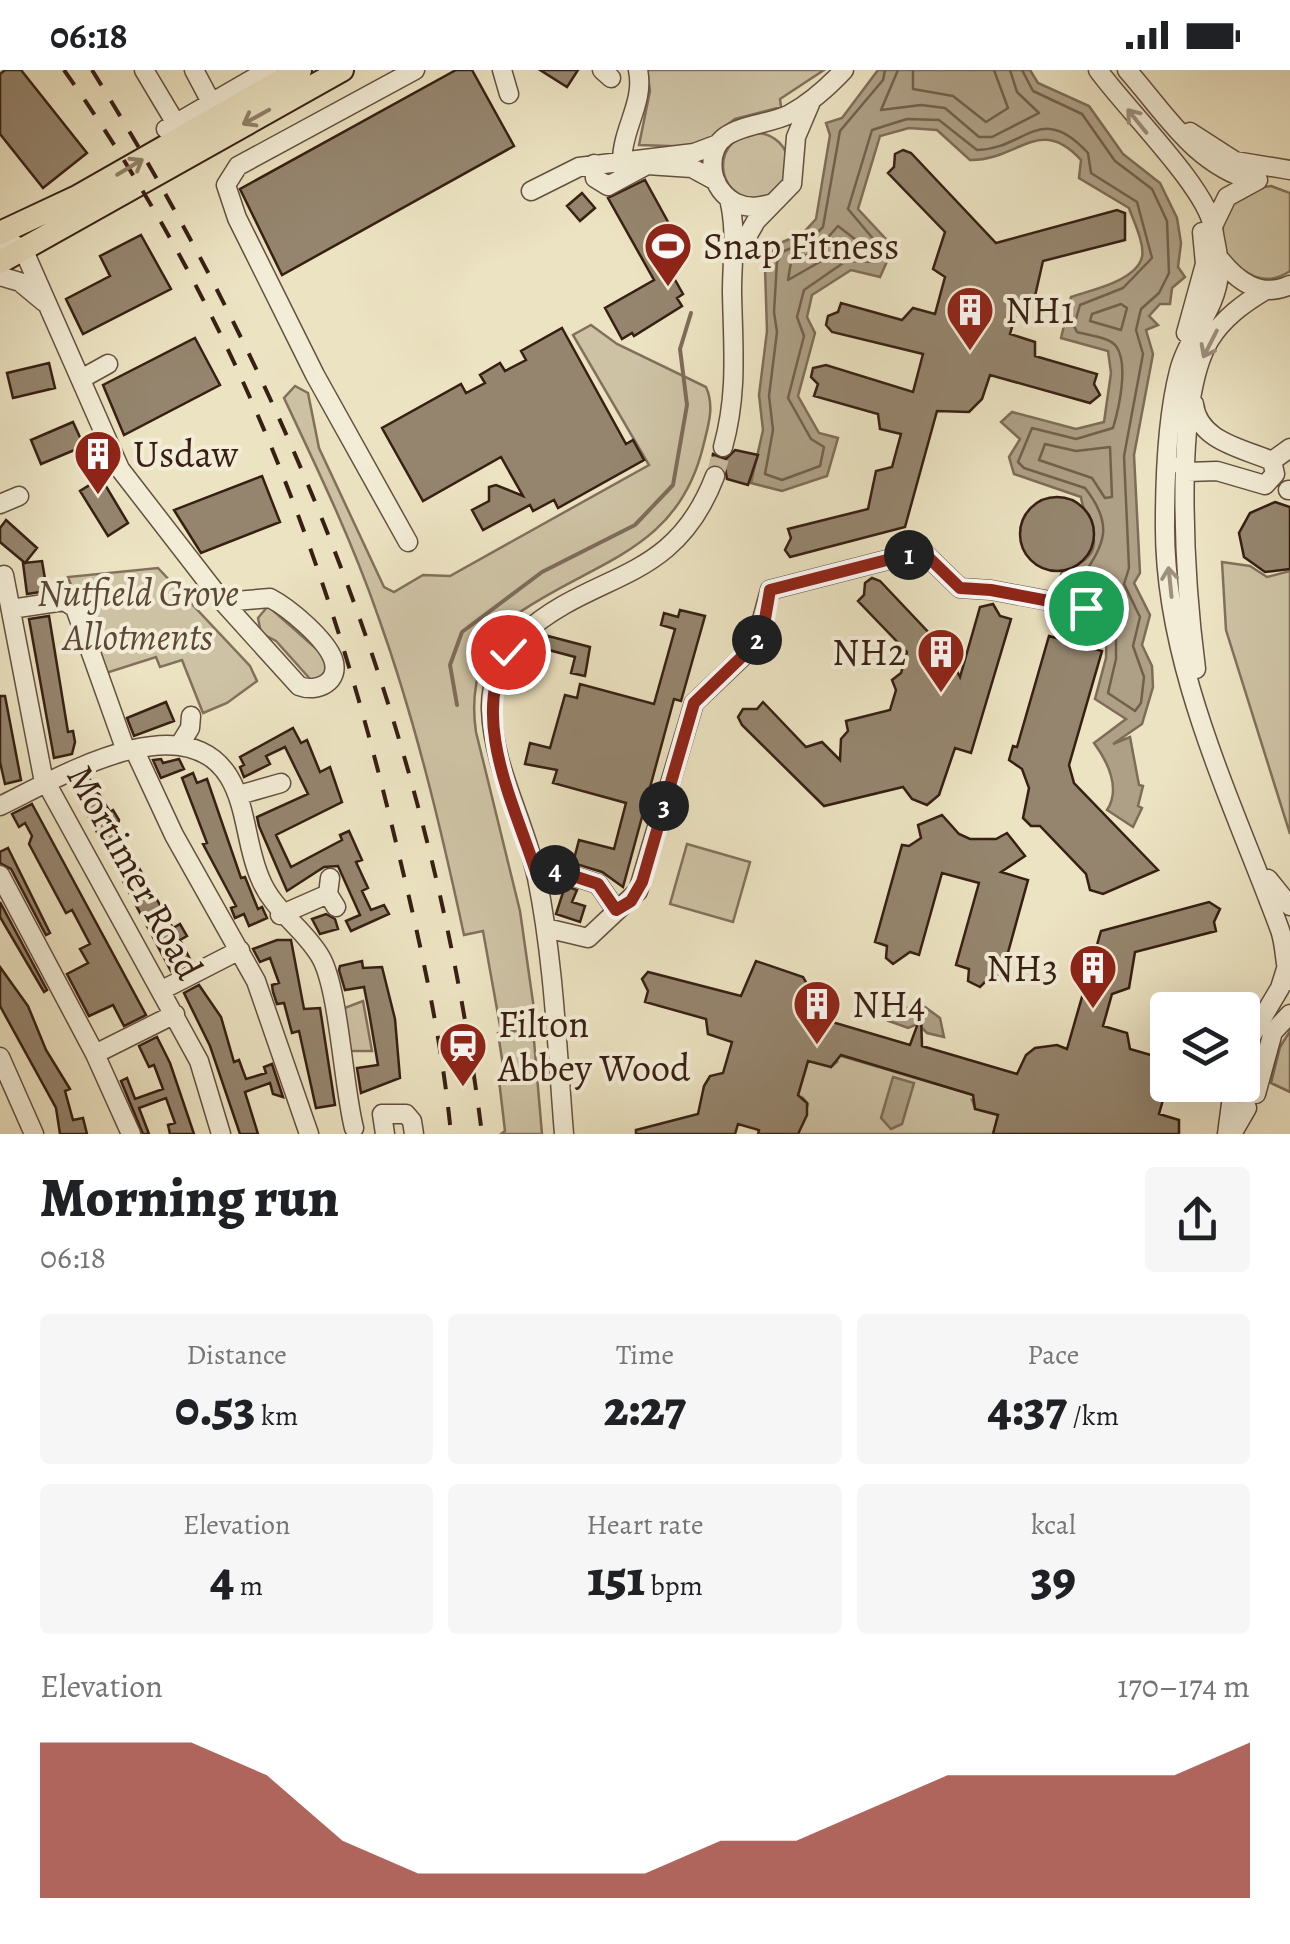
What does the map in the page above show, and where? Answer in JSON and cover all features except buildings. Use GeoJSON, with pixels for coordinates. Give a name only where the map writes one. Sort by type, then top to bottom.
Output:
{"type":"FeatureCollection","features":[{"type":"Feature","properties":{"kind":"main road"},"geometry":{"type":"LineString","coordinates":[[0,233],[32,220],[300,70]]}},
{"type":"Feature","properties":{"kind":"main road"},"geometry":{"type":"LineString","coordinates":[[0,262],[24,252],[342,70]]}},
{"type":"Feature","properties":{"kind":"street"},"geometry":{"type":"LineString","coordinates":[[144,70],[171,125],[268,70]]}},
{"type":"Feature","properties":{"kind":"street"},"geometry":{"type":"LineString","coordinates":[[194,70],[211,102]]}},
{"type":"Feature","properties":{"kind":"street"},"geometry":{"type":"LineString","coordinates":[[408,542],[316,375],[232,207],[226,185],[238,166],[416,70]]}},
{"type":"Feature","properties":{"kind":"street"},"geometry":{"type":"LineString","coordinates":[[622,161],[624,133],[640,93],[638,70]]}},
{"type":"Feature","properties":{"kind":"street"},"geometry":{"type":"LineString","coordinates":[[532,191],[569,171],[594,164],[694,153],[718,144],[738,127],[764,124],[813,100],[844,70]]}},
{"type":"Feature","properties":{"kind":"street"},"geometry":{"type":"LineString","coordinates":[[1098,70],[1194,184],[1213,227],[1219,258],[1213,298],[1179,368]]}},
{"type":"Feature","properties":{"kind":"street"},"geometry":{"type":"LineString","coordinates":[[1127,70],[1202,159],[1226,173],[1253,181],[1288,178]]}},
{"type":"Feature","properties":{"kind":"street"},"geometry":{"type":"LineString","coordinates":[[734,259],[756,221],[792,184],[796,136],[813,100]]}},
{"type":"Feature","properties":{"kind":"street"},"geometry":{"type":"LineString","coordinates":[[1159,106],[1206,145],[1234,161],[1288,178]]}},
{"type":"Feature","properties":{"kind":"street"},"geometry":{"type":"LineString","coordinates":[[764,124],[784,136],[796,156]]}},
{"type":"Feature","properties":{"kind":"street"},"geometry":{"type":"LineString","coordinates":[[716,181],[713,162],[718,144]]}},
{"type":"Feature","properties":{"kind":"street"},"geometry":{"type":"LineString","coordinates":[[622,161],[692,168],[716,181],[729,199],[736,233],[736,380],[723,446]]}},
{"type":"Feature","properties":{"kind":"street"},"geometry":{"type":"LineString","coordinates":[[594,164],[595,178],[608,186],[647,165]]}},
{"type":"Feature","properties":{"kind":"street"},"geometry":{"type":"LineString","coordinates":[[1174,164],[1199,214],[1204,264],[1179,368],[1164,525],[1181,650],[1289,964],[1260,1022]]}},
{"type":"Feature","properties":{"kind":"street"},"geometry":{"type":"LineString","coordinates":[[1213,227],[1227,197],[1253,181]]}},
{"type":"Feature","properties":{"kind":"street"},"geometry":{"type":"LineString","coordinates":[[729,199],[750,207],[773,203]]}},
{"type":"Feature","properties":{"kind":"street"},"geometry":{"type":"LineString","coordinates":[[24,252],[32,220]]}},
{"type":"Feature","properties":{"kind":"street"},"geometry":{"type":"LineString","coordinates":[[0,247],[14,244],[24,252],[108,453],[139,487],[152,525],[208,577],[223,602],[293,680],[312,690],[327,684],[334,665],[307,625],[275,600],[223,602]]}},
{"type":"Feature","properties":{"kind":"street"},"geometry":{"type":"LineString","coordinates":[[1219,258],[1234,276],[1282,289]]}},
{"type":"Feature","properties":{"kind":"street"},"geometry":{"type":"LineString","coordinates":[[0,276],[30,288],[48,306]]}},
{"type":"Feature","properties":{"kind":"street"},"geometry":{"type":"LineString","coordinates":[[1201,711],[1188,593],[1187,472],[1193,402],[1207,344],[1234,311],[1282,289]]}},
{"type":"Feature","properties":{"kind":"street"},"geometry":{"type":"LineString","coordinates":[[81,391],[108,364]]}},
{"type":"Feature","properties":{"kind":"street"},"geometry":{"type":"LineString","coordinates":[[1193,402],[1194,417],[1206,432],[1282,480]]}},
{"type":"Feature","properties":{"kind":"street"},"geometry":{"type":"LineString","coordinates":[[1169,447],[1187,472]]}},
{"type":"Feature","properties":{"kind":"street"},"geometry":{"type":"LineString","coordinates":[[1282,480],[1290,448]]}},
{"type":"Feature","properties":{"kind":"street"},"geometry":{"type":"LineString","coordinates":[[1187,472],[1217,471],[1248,484],[1282,480]]}},
{"type":"Feature","properties":{"kind":"street"},"geometry":{"type":"LineString","coordinates":[[564,1134],[546,928],[536,872],[490,707],[498,667],[522,635],[542,621],[660,557],[687,530],[715,476]]}},
{"type":"Feature","properties":{"kind":"street"},"geometry":{"type":"LineString","coordinates":[[0,504],[18,496]]}},
{"type":"Feature","properties":{"kind":"street"},"geometry":{"type":"LineString","coordinates":[[546,928],[585,939],[631,901],[642,882],[694,703],[754,645],[765,619],[770,590],[922,551],[960,588],[1086,608]]}},
{"type":"Feature","properties":{"kind":"street","name":"Mortimer Road"},"geometry":{"type":"LineString","coordinates":[[4,575],[34,743],[48,783],[199,1061],[220,1134]]}},
{"type":"Feature","properties":{"kind":"street"},"geometry":{"type":"LineString","coordinates":[[11,609],[64,601],[75,608],[130,750],[240,950],[268,1012],[309,1134]]}},
{"type":"Feature","properties":{"kind":"street"},"geometry":{"type":"LineString","coordinates":[[246,601],[248,630]]}},
{"type":"Feature","properties":{"kind":"street"},"geometry":{"type":"LineString","coordinates":[[179,746],[190,728],[191,716]]}},
{"type":"Feature","properties":{"kind":"street"},"geometry":{"type":"LineString","coordinates":[[0,806],[130,750],[179,746],[215,762],[239,795],[260,881],[280,915],[320,955],[327,974],[352,1122],[382,1114],[406,1114],[414,1134]]}},
{"type":"Feature","properties":{"kind":"street"},"geometry":{"type":"LineString","coordinates":[[239,795],[283,781]]}},
{"type":"Feature","properties":{"kind":"street"},"geometry":{"type":"LineString","coordinates":[[1251,854],[1290,906]]}},
{"type":"Feature","properties":{"kind":"street"},"geometry":{"type":"LineString","coordinates":[[536,872],[549,868],[598,884],[616,910]]}},
{"type":"Feature","properties":{"kind":"street"},"geometry":{"type":"LineString","coordinates":[[0,875],[95,1054],[131,1134]]}},
{"type":"Feature","properties":{"kind":"street"},"geometry":{"type":"LineString","coordinates":[[280,915],[331,893]]}},
{"type":"Feature","properties":{"kind":"street"},"geometry":{"type":"LineString","coordinates":[[162,990],[240,950]]}},
{"type":"Feature","properties":{"kind":"street"},"geometry":{"type":"LineString","coordinates":[[95,1054],[175,1014]]}},
{"type":"Feature","properties":{"kind":"street"},"geometry":{"type":"LineString","coordinates":[[1260,1058],[1273,1032],[1290,1014]]}},
{"type":"Feature","properties":{"kind":"street"},"geometry":{"type":"LineString","coordinates":[[0,1057],[34,1134]]}},
{"type":"Feature","properties":{"kind":"street"},"geometry":{"type":"LineString","coordinates":[[1229,1134],[1239,1102]]}},
{"type":"Feature","properties":{"kind":"street"},"geometry":{"type":"LineString","coordinates":[[382,1114],[385,1134]]}},
{"type":"Feature","properties":{"kind":"green space"},"geometry":{"type":"Polygon","coordinates":[[[647,70],[824,70],[780,99],[781,107],[735,119],[699,147],[639,145],[650,91],[647,70]]]}},
{"type":"Feature","properties":{"kind":"green space"},"geometry":{"type":"Polygon","coordinates":[[[756,133],[779,143],[789,166],[779,189],[756,199],[733,189],[723,166],[733,143],[756,133]]]}},
{"type":"Feature","properties":{"kind":"green space"},"geometry":{"type":"Polygon","coordinates":[[[1271,186],[1290,193],[1290,271],[1263,279],[1225,256],[1223,228],[1234,199],[1271,186]]]}},
{"type":"Feature","properties":{"kind":"green space"},"geometry":{"type":"Polygon","coordinates":[[[591,325],[617,344],[706,387],[710,417],[691,482],[674,510],[630,550],[517,614],[494,639],[480,667],[474,698],[476,732],[520,911],[535,1016],[529,1023],[500,1026],[483,931],[464,935],[426,774],[378,616],[346,533],[284,398],[295,386],[308,393],[319,448],[384,587],[394,592],[423,575],[450,576],[649,465],[573,335],[591,325]]]}},
{"type":"Feature","properties":{"kind":"green space"},"geometry":{"type":"Polygon","coordinates":[[[1222,562],[1250,566],[1267,577],[1290,571],[1290,834],[1226,630],[1222,562]]]}},
{"type":"Feature","properties":{"kind":"green space","name":"Nutfield Grove Allotments"},"geometry":{"type":"Polygon","coordinates":[[[158,568],[250,666],[257,681],[227,703],[203,713],[182,660],[160,667],[156,657],[103,674],[68,577],[158,568]]]}},
{"type":"Feature","properties":{"kind":"green space"},"geometry":{"type":"Polygon","coordinates":[[[268,606],[329,660],[325,678],[311,680],[276,641],[261,633],[258,618],[268,606]]]}},
{"type":"Feature","properties":{"kind":"green space"},"geometry":{"type":"Polygon","coordinates":[[[687,844],[750,862],[733,922],[670,904],[687,844]]]}},
{"type":"Feature","properties":{"kind":"green space"},"geometry":{"type":"Polygon","coordinates":[[[363,1001],[372,1051],[349,1051],[342,1009],[363,1001]]]}},
{"type":"Feature","properties":{"kind":"green space"},"geometry":{"type":"Polygon","coordinates":[[[533,1029],[542,1134],[501,1134],[505,1131],[499,1080],[505,1079],[498,1033],[533,1029]]]}},
{"type":"Feature","properties":{"kind":"green space"},"geometry":{"type":"Polygon","coordinates":[[[1290,1031],[1290,1092],[1271,1083],[1280,1047],[1290,1031]]]}},
{"type":"Feature","properties":{"kind":"green space"},"geometry":{"type":"Polygon","coordinates":[[[831,1053],[980,1097],[979,1101],[972,1100],[975,1108],[999,1113],[993,1134],[798,1134],[808,1104],[803,1098],[801,1105],[796,1103],[809,1058],[831,1067],[837,1062],[829,1059],[831,1053]]]}},
{"type":"Feature","properties":{"kind":"water"},"geometry":{"type":"Polygon","coordinates":[[[878,70],[1030,70],[1038,83],[1089,106],[1123,154],[1160,183],[1177,218],[1181,243],[1178,267],[1185,277],[1172,288],[1170,304],[1160,304],[1149,316],[1158,325],[1146,330],[1153,354],[1134,455],[1140,573],[1134,583],[1150,615],[1142,645],[1152,666],[1153,687],[1142,724],[1113,744],[1130,737],[1139,785],[1143,786],[1138,806],[1142,808],[1133,827],[1107,810],[1113,785],[1094,743],[1126,719],[1095,699],[1106,658],[1107,622],[1095,613],[1094,595],[1064,585],[1060,579],[1062,571],[1079,564],[1093,547],[1094,538],[1081,497],[1014,474],[1009,457],[1020,439],[1001,422],[1012,412],[1076,429],[1104,422],[1111,373],[1108,351],[1061,338],[1071,297],[1122,278],[1138,265],[1142,252],[1129,208],[1079,178],[1081,160],[1053,141],[1040,140],[1002,154],[970,160],[937,130],[909,128],[880,136],[858,209],[897,251],[890,255],[880,277],[851,270],[812,295],[807,317],[815,333],[798,396],[819,433],[838,438],[827,476],[782,491],[751,483],[763,430],[759,395],[767,331],[765,268],[776,245],[803,233],[816,219],[830,135],[826,123],[842,118],[878,70]]]}},
{"type":"Feature","properties":{"kind":"water"},"geometry":{"type":"Polygon","coordinates":[[[925,1007],[940,1018],[944,1037],[927,1033],[918,1024],[908,1028],[889,1021],[906,1008],[925,1007]]]}},
{"type":"Feature","properties":{"kind":"water"},"geometry":{"type":"Polygon","coordinates":[[[893,1077],[914,1083],[902,1124],[891,1129],[881,1118],[893,1077]]]}},
{"type":"Feature","properties":{"kind":"waterway"},"geometry":{"type":"LineString","coordinates":[[457,705],[450,665],[462,632],[542,572],[635,525],[673,485],[687,405],[680,349],[691,313]]}},
{"type":"Feature","properties":{"kind":"tunnel"},"geometry":{"type":"LineString","coordinates":[[715,476],[723,447]]}},
{"type":"Feature","properties":{"kind":"railway"},"geometry":{"type":"LineString","coordinates":[[64,70],[176,248],[264,430],[301,524],[335,620],[391,822],[434,1016],[451,1134]]}},
{"type":"Feature","properties":{"kind":"railway"},"geometry":{"type":"LineString","coordinates":[[92,70],[166,195],[233,321],[293,450],[346,581],[391,714],[429,851],[460,990],[482,1134]]}},
{"type":"Feature","properties":{"kind":"place","name":"Snap Fitness"},"geometry":{"type":"Point","coordinates":[668,288]}},
{"type":"Feature","properties":{"kind":"place","name":"NH1"},"geometry":{"type":"Point","coordinates":[970,352]}},
{"type":"Feature","properties":{"kind":"place","name":"Usdaw"},"geometry":{"type":"Point","coordinates":[98,496]}},
{"type":"Feature","properties":{"kind":"place","name":"NH2"},"geometry":{"type":"Point","coordinates":[941,694]}},
{"type":"Feature","properties":{"kind":"place","name":"NH3"},"geometry":{"type":"Point","coordinates":[1093,1010]}},
{"type":"Feature","properties":{"kind":"place","name":"NH4"},"geometry":{"type":"Point","coordinates":[817,1046]}},
{"type":"Feature","properties":{"kind":"place","name":"Filton Abbey Wood"},"geometry":{"type":"Point","coordinates":[463,1088]}},
{"type":"Feature","properties":{"kind":"route"},"geometry":{"type":"LineString","coordinates":[[508,652],[498,667],[490,707],[498,748],[536,872],[549,868],[598,884],[616,910],[631,901],[642,882],[694,703],[742,661],[754,645],[765,619],[770,590],[922,551],[930,554],[947,579],[960,588],[1086,608]]}}]}
